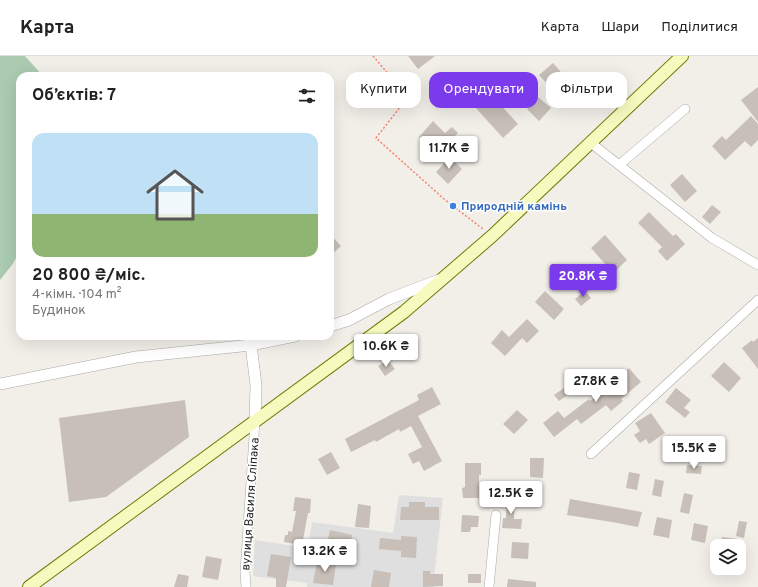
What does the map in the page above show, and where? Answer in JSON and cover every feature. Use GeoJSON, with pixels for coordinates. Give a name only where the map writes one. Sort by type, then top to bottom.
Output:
{"type":"FeatureCollection","features":[{"type":"Feature","properties":{"kind":"main road"},"geometry":{"type":"LineString","coordinates":[[30,587],[404,312],[492,236],[682,56]]}},
{"type":"Feature","properties":{"kind":"street"},"geometry":{"type":"LineString","coordinates":[[619,165],[685,109]]}},
{"type":"Feature","properties":{"kind":"street"},"geometry":{"type":"LineString","coordinates":[[591,143],[712,238],[758,265]]}},
{"type":"Feature","properties":{"kind":"street"},"geometry":{"type":"LineString","coordinates":[[334,325],[349,320],[389,299],[444,279]]}},
{"type":"Feature","properties":{"kind":"street"},"geometry":{"type":"LineString","coordinates":[[591,454],[758,300]]}},
{"type":"Feature","properties":{"kind":"street"},"geometry":{"type":"LineString","coordinates":[[0,384],[136,357],[251,345],[275,340]]}},
{"type":"Feature","properties":{"kind":"street"},"geometry":{"type":"LineString","coordinates":[[251,345],[256,385],[256,421]]}},
{"type":"Feature","properties":{"kind":"street","name":"вулиця Василя Сліпака"},"geometry":{"type":"LineString","coordinates":[[246,587],[245,572],[256,421]]}},
{"type":"Feature","properties":{"kind":"street"},"geometry":{"type":"LineString","coordinates":[[489,587],[496,515]]}},
{"type":"Feature","properties":{"kind":"path"},"geometry":{"type":"LineString","coordinates":[[373,56],[408,97],[376,138],[444,199],[492,236]]}},
{"type":"Feature","properties":{"kind":"shaded area"},"geometry":{"type":"Polygon","coordinates":[[[399,495],[443,498],[433,587],[307,587],[307,583],[253,576],[255,540],[308,548],[312,522],[393,533],[399,495]]]}},
{"type":"Feature","properties":{"kind":"green space"},"geometry":{"type":"Polygon","coordinates":[[[0,56],[25,56],[39,72],[16,72],[16,258],[0,280],[0,56]]]}},
{"type":"Feature","properties":{"kind":"building"},"geometry":{"type":"Polygon","coordinates":[[[408,56],[435,56],[418,69],[408,56]]]}},
{"type":"Feature","properties":{"kind":"building"},"geometry":{"type":"Polygon","coordinates":[[[553,63],[561,72],[546,72],[546,83],[539,75],[553,63]]]}},
{"type":"Feature","properties":{"kind":"building"},"geometry":{"type":"Polygon","coordinates":[[[758,87],[758,122],[741,100],[758,87]]]}},
{"type":"Feature","properties":{"kind":"building"},"geometry":{"type":"Polygon","coordinates":[[[538,97],[546,104],[546,108],[551,108],[539,121],[527,109],[538,108],[538,97]]]}},
{"type":"Feature","properties":{"kind":"building"},"geometry":{"type":"Polygon","coordinates":[[[476,108],[504,108],[518,124],[503,138],[476,108]]]}},
{"type":"Feature","properties":{"kind":"building"},"geometry":{"type":"Polygon","coordinates":[[[751,116],[758,124],[758,140],[751,147],[745,141],[725,160],[712,146],[722,136],[726,140],[751,116]]]}},
{"type":"Feature","properties":{"kind":"building"},"geometry":{"type":"Polygon","coordinates":[[[433,121],[445,133],[452,127],[458,133],[447,144],[439,136],[429,147],[419,137],[433,121]]]}},
{"type":"Feature","properties":{"kind":"building"},"geometry":{"type":"Polygon","coordinates":[[[450,157],[462,169],[448,184],[436,172],[450,157]]]}},
{"type":"Feature","properties":{"kind":"building"},"geometry":{"type":"Polygon","coordinates":[[[682,174],[697,191],[685,202],[670,185],[682,174]]]}},
{"type":"Feature","properties":{"kind":"building"},"geometry":{"type":"Polygon","coordinates":[[[712,205],[721,212],[710,224],[702,217],[712,205]]]}},
{"type":"Feature","properties":{"kind":"building"},"geometry":{"type":"Polygon","coordinates":[[[649,212],[673,236],[676,234],[685,244],[667,261],[658,251],[662,247],[638,223],[649,212]]]}},
{"type":"Feature","properties":{"kind":"building"},"geometry":{"type":"Polygon","coordinates":[[[605,235],[627,260],[613,273],[591,248],[605,235]]]}},
{"type":"Feature","properties":{"kind":"building"},"geometry":{"type":"Polygon","coordinates":[[[334,238],[341,246],[334,252],[334,238]]]}},
{"type":"Feature","properties":{"kind":"building"},"geometry":{"type":"Polygon","coordinates":[[[545,291],[564,309],[554,320],[535,302],[545,291]]]}},
{"type":"Feature","properties":{"kind":"building"},"geometry":{"type":"Polygon","coordinates":[[[585,291],[591,298],[581,306],[575,299],[585,291]]]}},
{"type":"Feature","properties":{"kind":"building"},"geometry":{"type":"Polygon","coordinates":[[[527,319],[539,331],[527,343],[522,338],[505,356],[491,343],[502,330],[509,337],[527,319]]]}},
{"type":"Feature","properties":{"kind":"building"},"geometry":{"type":"Polygon","coordinates":[[[758,338],[758,369],[742,348],[752,340],[753,342],[758,338]]]}},
{"type":"Feature","properties":{"kind":"building"},"geometry":{"type":"Polygon","coordinates":[[[388,360],[395,369],[385,376],[378,366],[388,360]]]}},
{"type":"Feature","properties":{"kind":"building"},"geometry":{"type":"Polygon","coordinates":[[[724,362],[741,378],[729,392],[711,376],[724,362]]]}},
{"type":"Feature","properties":{"kind":"building"},"geometry":{"type":"Polygon","coordinates":[[[629,368],[641,382],[621,399],[623,401],[611,411],[606,405],[581,424],[577,419],[554,437],[543,423],[558,411],[564,418],[589,399],[590,401],[629,368]]]}},
{"type":"Feature","properties":{"kind":"building"},"geometry":{"type":"Polygon","coordinates":[[[432,387],[441,404],[418,416],[442,461],[424,471],[419,461],[413,464],[408,454],[422,447],[411,426],[400,432],[399,429],[376,442],[375,440],[351,452],[345,439],[419,400],[417,395],[432,387]]]}},
{"type":"Feature","properties":{"kind":"building"},"geometry":{"type":"Polygon","coordinates":[[[564,388],[569,394],[559,401],[554,395],[564,388]]]}},
{"type":"Feature","properties":{"kind":"building"},"geometry":{"type":"Polygon","coordinates":[[[676,388],[691,400],[684,408],[690,412],[685,418],[665,402],[676,388]]]}},
{"type":"Feature","properties":{"kind":"building"},"geometry":{"type":"Polygon","coordinates":[[[185,400],[189,437],[106,497],[69,502],[59,418],[185,400]]]}},
{"type":"Feature","properties":{"kind":"building"},"geometry":{"type":"Polygon","coordinates":[[[517,410],[528,420],[514,434],[503,424],[517,410]]]}},
{"type":"Feature","properties":{"kind":"building"},"geometry":{"type":"Polygon","coordinates":[[[651,413],[665,433],[649,444],[646,439],[640,443],[634,435],[640,431],[635,423],[651,413]]]}},
{"type":"Feature","properties":{"kind":"building"},"geometry":{"type":"Polygon","coordinates":[[[331,452],[340,468],[327,475],[318,459],[331,452]]]}},
{"type":"Feature","properties":{"kind":"building"},"geometry":{"type":"Polygon","coordinates":[[[530,458],[544,458],[543,478],[530,477],[530,458]]]}},
{"type":"Feature","properties":{"kind":"building"},"geometry":{"type":"Polygon","coordinates":[[[465,463],[481,463],[481,475],[479,475],[479,498],[463,498],[462,488],[465,487],[465,463]]]}},
{"type":"Feature","properties":{"kind":"building"},"geometry":{"type":"Polygon","coordinates":[[[687,465],[702,466],[701,474],[686,473],[687,465]]]}},
{"type":"Feature","properties":{"kind":"building"},"geometry":{"type":"Polygon","coordinates":[[[629,472],[640,474],[637,490],[626,488],[629,472]]]}},
{"type":"Feature","properties":{"kind":"building"},"geometry":{"type":"Polygon","coordinates":[[[655,479],[664,481],[661,497],[652,495],[655,479]]]}},
{"type":"Feature","properties":{"kind":"building"},"geometry":{"type":"Polygon","coordinates":[[[684,493],[693,495],[689,514],[680,512],[684,493]]]}},
{"type":"Feature","properties":{"kind":"building"},"geometry":{"type":"Polygon","coordinates":[[[507,494],[514,495],[514,519],[522,519],[521,529],[502,528],[503,518],[506,518],[507,494]]]}},
{"type":"Feature","properties":{"kind":"building"},"geometry":{"type":"Polygon","coordinates":[[[295,497],[311,499],[310,513],[308,513],[302,545],[284,542],[285,535],[288,535],[288,531],[292,532],[296,511],[293,511],[295,497]]]}},
{"type":"Feature","properties":{"kind":"building"},"geometry":{"type":"Polygon","coordinates":[[[570,499],[642,512],[638,527],[567,515],[570,499]]]}},
{"type":"Feature","properties":{"kind":"building"},"geometry":{"type":"Polygon","coordinates":[[[409,502],[425,502],[425,507],[439,507],[439,520],[400,520],[401,507],[409,507],[409,502]]]}},
{"type":"Feature","properties":{"kind":"building"},"geometry":{"type":"Polygon","coordinates":[[[358,504],[371,506],[369,528],[355,527],[358,504]]]}},
{"type":"Feature","properties":{"kind":"building"},"geometry":{"type":"Polygon","coordinates":[[[462,515],[479,516],[478,527],[471,527],[470,532],[461,532],[462,515]]]}},
{"type":"Feature","properties":{"kind":"building"},"geometry":{"type":"Polygon","coordinates":[[[657,517],[672,520],[669,538],[653,535],[657,517]]]}},
{"type":"Feature","properties":{"kind":"building"},"geometry":{"type":"Polygon","coordinates":[[[739,521],[747,522],[744,538],[736,536],[739,521]]]}},
{"type":"Feature","properties":{"kind":"building"},"geometry":{"type":"Polygon","coordinates":[[[694,523],[708,526],[705,543],[691,540],[694,523]]]}},
{"type":"Feature","properties":{"kind":"building"},"geometry":{"type":"Polygon","coordinates":[[[330,530],[352,535],[351,544],[328,539],[330,530]]]}},
{"type":"Feature","properties":{"kind":"building"},"geometry":{"type":"Polygon","coordinates":[[[401,536],[417,537],[416,558],[401,557],[401,551],[379,549],[380,538],[401,540],[401,536]]]}},
{"type":"Feature","properties":{"kind":"building"},"geometry":{"type":"Polygon","coordinates":[[[722,537],[739,539],[722,539],[722,537]]]}},
{"type":"Feature","properties":{"kind":"building"},"geometry":{"type":"Polygon","coordinates":[[[512,542],[529,543],[528,559],[511,558],[512,542]]]}},
{"type":"Feature","properties":{"kind":"building"},"geometry":{"type":"Polygon","coordinates":[[[271,554],[291,557],[286,587],[276,587],[276,578],[267,576],[271,554]]]}},
{"type":"Feature","properties":{"kind":"building"},"geometry":{"type":"Polygon","coordinates":[[[206,556],[222,559],[218,580],[202,577],[206,556]]]}},
{"type":"Feature","properties":{"kind":"building"},"geometry":{"type":"Polygon","coordinates":[[[317,561],[336,564],[333,585],[313,583],[317,561]]]}},
{"type":"Feature","properties":{"kind":"building"},"geometry":{"type":"Polygon","coordinates":[[[374,570],[391,573],[389,587],[371,587],[374,570]]]}},
{"type":"Feature","properties":{"kind":"building"},"geometry":{"type":"Polygon","coordinates":[[[423,571],[430,571],[430,574],[443,574],[443,586],[423,587],[423,571]]]}},
{"type":"Feature","properties":{"kind":"building"},"geometry":{"type":"Polygon","coordinates":[[[178,574],[189,576],[187,587],[174,587],[178,574]]]}},
{"type":"Feature","properties":{"kind":"building"},"geometry":{"type":"Polygon","coordinates":[[[468,574],[481,574],[481,583],[468,583],[468,574]]]}},
{"type":"Feature","properties":{"kind":"building"},"geometry":{"type":"Polygon","coordinates":[[[508,579],[536,582],[536,587],[507,587],[508,579]]]}},
{"type":"Feature","properties":{"kind":"place","name":"Природній камінь"},"geometry":{"type":"Point","coordinates":[453,206]}}]}
